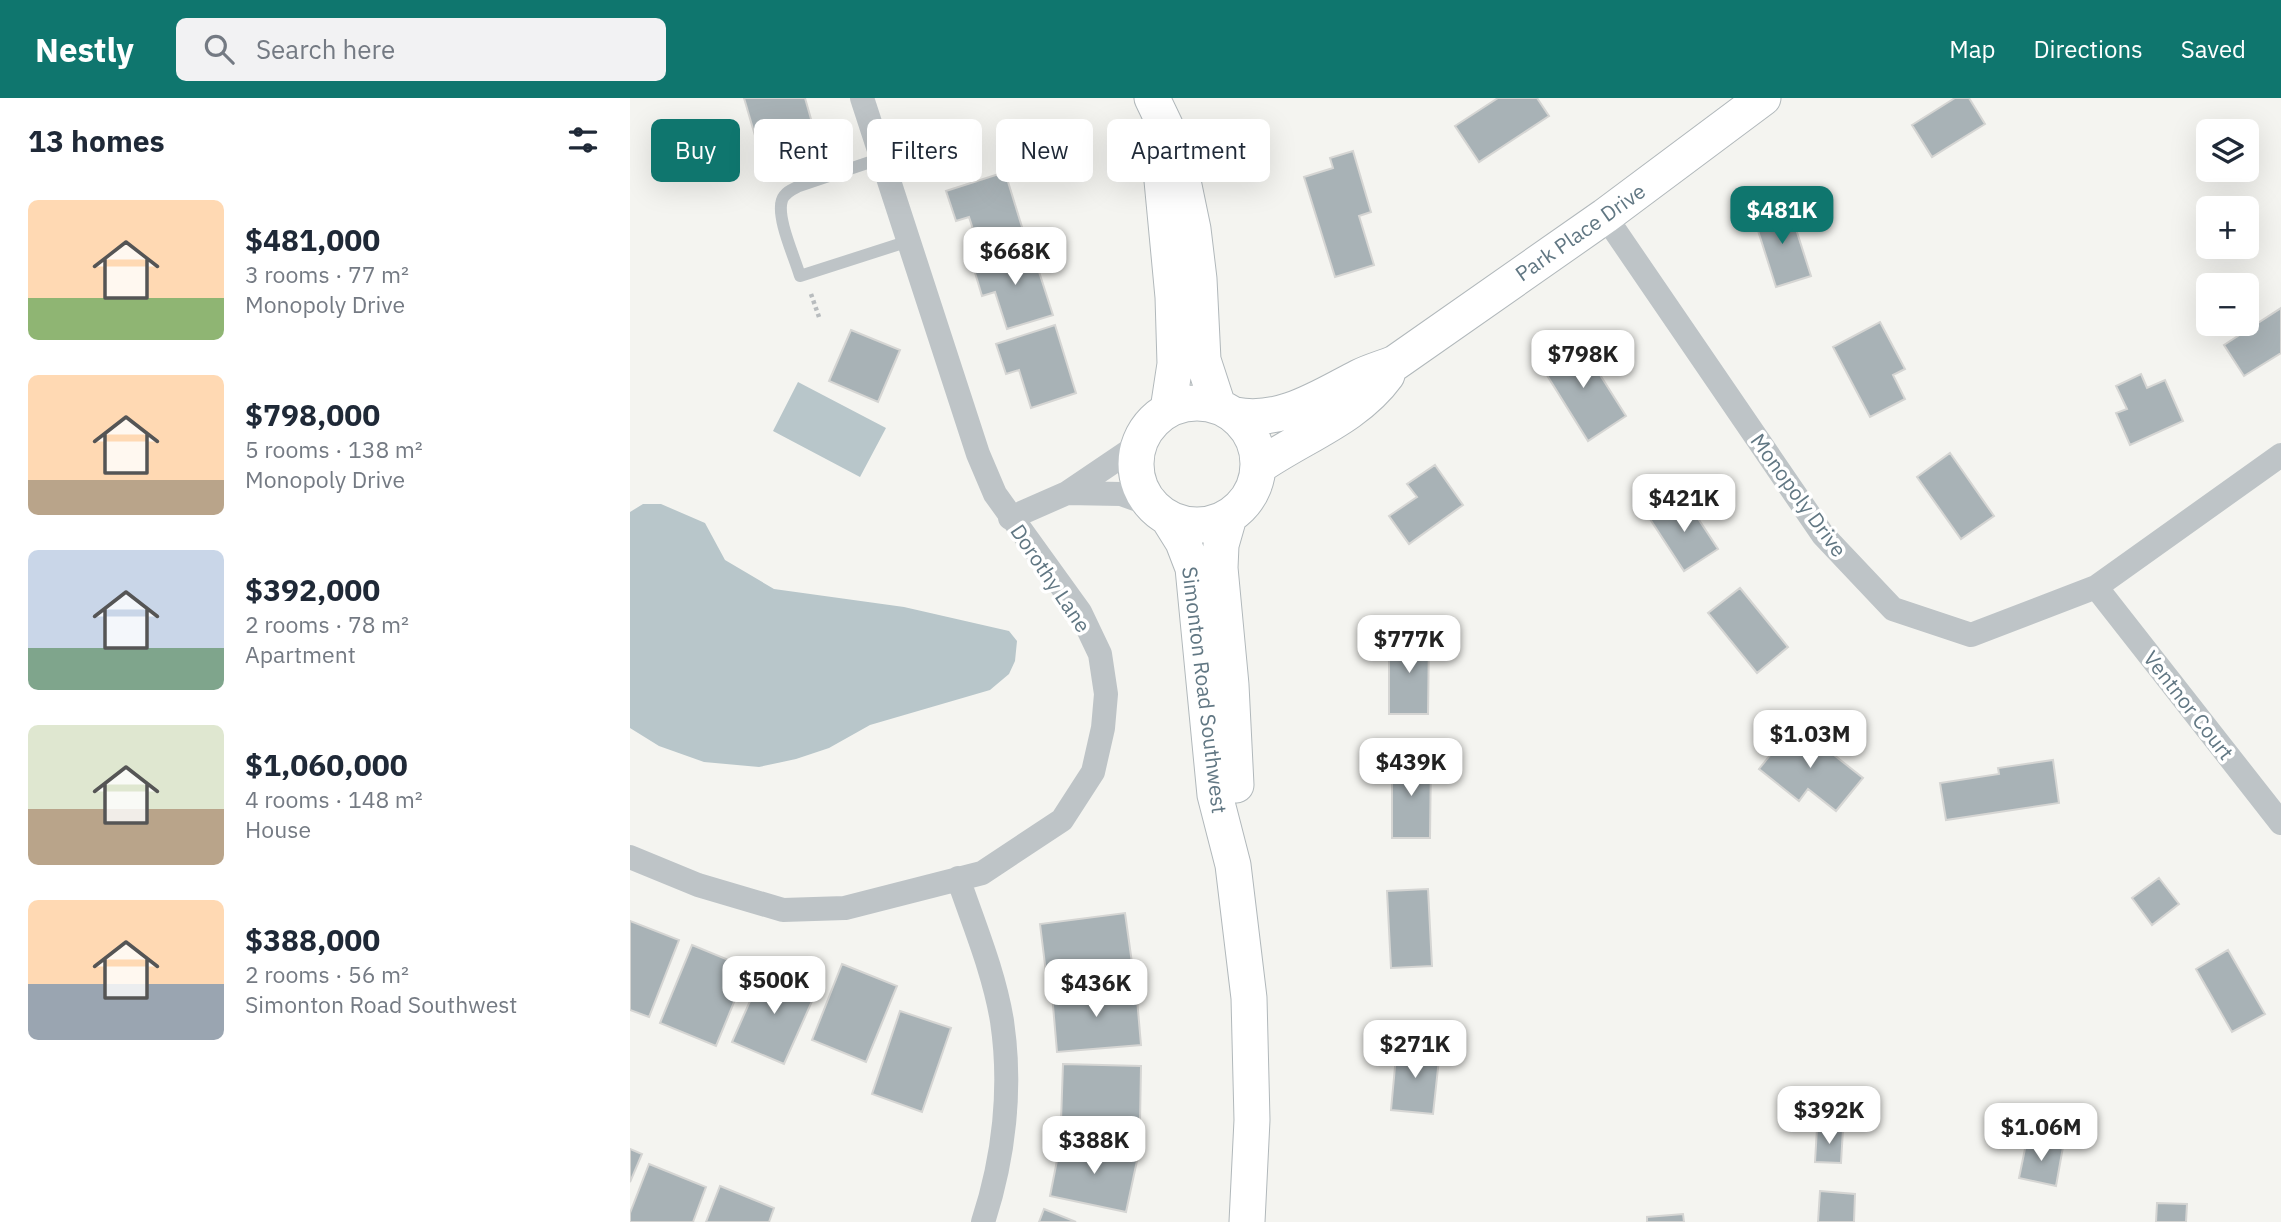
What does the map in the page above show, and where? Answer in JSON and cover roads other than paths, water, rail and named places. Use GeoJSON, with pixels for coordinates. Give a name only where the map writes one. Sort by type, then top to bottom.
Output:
{"type":"FeatureCollection","features":[{"type":"Feature","properties":{"kind":"street","name":"Dorothy Lane"},"geometry":{"type":"LineString","coordinates":[[862,98],[869,119]]}},
{"type":"Feature","properties":{"kind":"street","name":"Park Place Drive"},"geometry":{"type":"LineString","coordinates":[[1226,411],[1248,418],[1272,416],[1327,395],[1362,376],[1395,363],[1605,216],[1763,98]]}},
{"type":"Feature","properties":{"kind":"street"},"geometry":{"type":"LineString","coordinates":[[1155,106],[1173,297],[1175,363],[1168,410]]}},
{"type":"Feature","properties":{"kind":"street"},"geometry":{"type":"LineString","coordinates":[[1155,106],[1173,142],[1193,229],[1199,279],[1203,360],[1226,411]]}},
{"type":"Feature","properties":{"kind":"street","name":"Dorothy Lane"},"geometry":{"type":"LineString","coordinates":[[630,857],[698,885],[783,910],[845,908],[982,873],[1062,820],[1093,772],[1103,729],[1106,694],[1100,654],[1080,612],[995,494],[978,454],[890,182]]}},
{"type":"Feature","properties":{"kind":"street","name":"Monopoly Drive"},"geometry":{"type":"LineString","coordinates":[[1605,216],[1823,535],[1893,609],[1971,635],[2096,587],[2281,455]]}},
{"type":"Feature","properties":{"kind":"street","name":"Park Place Drive"},"geometry":{"type":"LineString","coordinates":[[1258,467],[1298,440],[1343,416],[1374,392],[1395,363]]}},
{"type":"Feature","properties":{"kind":"street"},"geometry":{"type":"LineString","coordinates":[[1067,493],[1121,494],[1188,525],[1209,524],[1229,516],[1245,502],[1254,486],[1258,467],[1256,447],[1248,429],[1226,411],[1199,402],[1168,410],[1148,427],[1139,446],[1136,466],[1140,487],[1160,511]]}},
{"type":"Feature","properties":{"kind":"street"},"geometry":{"type":"LineString","coordinates":[[1010,518],[1067,493],[1139,446]]}},
{"type":"Feature","properties":{"kind":"street","name":"Simonton Road Southwest"},"geometry":{"type":"LineString","coordinates":[[1160,511],[1183,542],[1193,568],[1214,795],[1233,865],[1251,1033],[1252,1120],[1247,1222]]}},
{"type":"Feature","properties":{"kind":"street","name":"Simonton Road Southwest"},"geometry":{"type":"LineString","coordinates":[[1229,516],[1221,545],[1220,568],[1231,685],[1237,796],[1233,865]]}},
{"type":"Feature","properties":{"kind":"street","name":"Ventnor Court"},"geometry":{"type":"LineString","coordinates":[[2096,587],[2281,824]]}},
{"type":"Feature","properties":{"kind":"street"},"geometry":{"type":"LineString","coordinates":[[958,878],[994,985],[1007,1062],[1001,1152],[983,1222]]}},
{"type":"Feature","properties":{"kind":"lane"},"geometry":{"type":"LineString","coordinates":[[867,163],[799,186],[787,192],[782,200],[782,216],[800,276],[909,241]]}}]}
